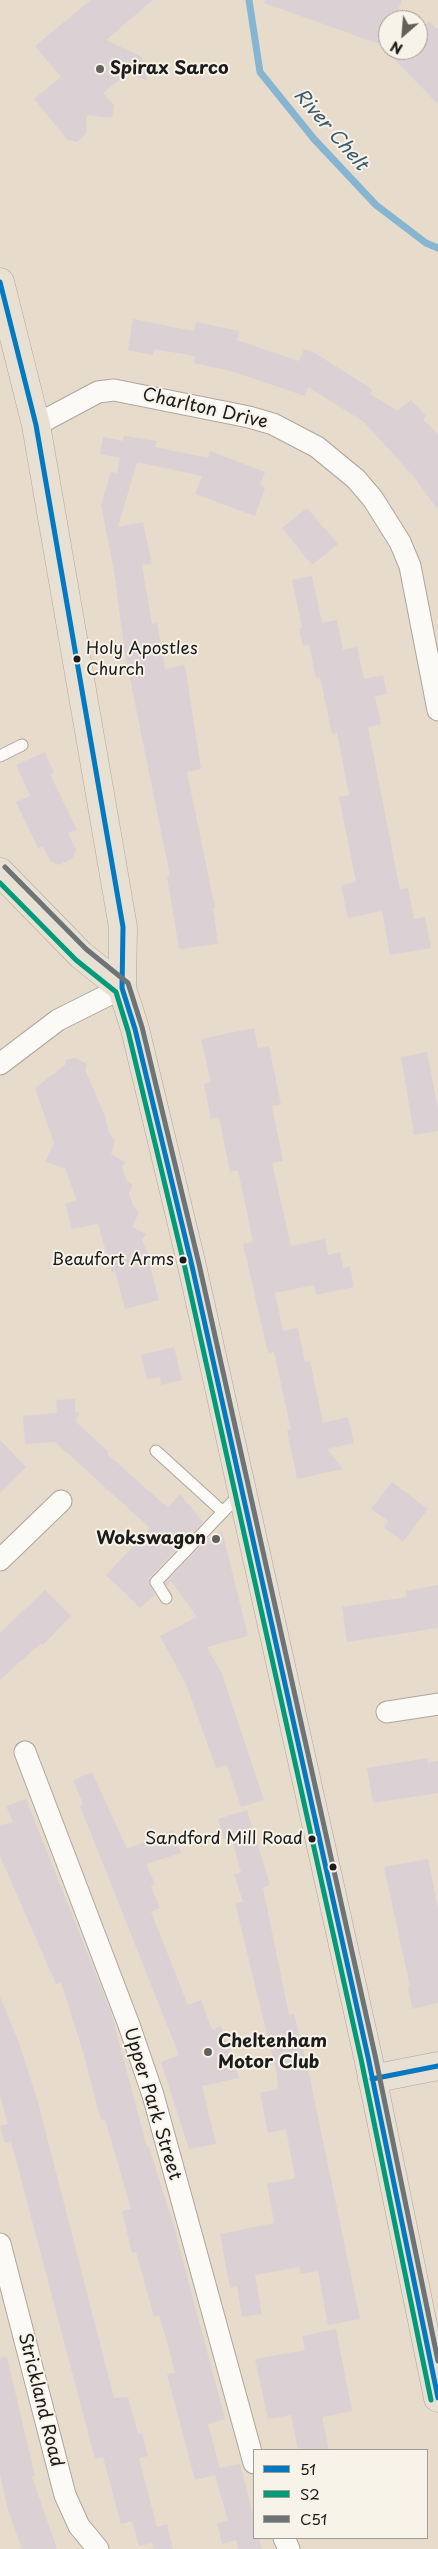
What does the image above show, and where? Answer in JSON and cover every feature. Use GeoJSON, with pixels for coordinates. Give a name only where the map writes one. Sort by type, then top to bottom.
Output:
{"type":"FeatureCollection","features":[{"type":"Feature","properties":{"kind":"main road"},"geometry":{"type":"LineString","coordinates":[[0,282],[36,425],[123,928],[122,988],[135,1030],[192,1266],[372,2079],[438,2398]]}},
{"type":"Feature","properties":{"kind":"main road"},"geometry":{"type":"LineString","coordinates":[[0,872],[81,955],[122,988]]}},
{"type":"Feature","properties":{"kind":"main road"},"geometry":{"type":"LineString","coordinates":[[372,2079],[438,2066]]}},
{"type":"Feature","properties":{"kind":"street","name":"Charlton Drive"},"geometry":{"type":"LineString","coordinates":[[36,425],[93,394],[114,390],[249,417],[288,431],[317,447],[337,462],[368,492],[388,520],[400,542],[410,566],[438,710]]}},
{"type":"Feature","properties":{"kind":"street"},"geometry":{"type":"LineString","coordinates":[[0,1064],[58,1020],[122,988]]}},
{"type":"Feature","properties":{"kind":"street"},"geometry":{"type":"LineString","coordinates":[[0,1560],[60,1501]]}},
{"type":"Feature","properties":{"kind":"street"},"geometry":{"type":"LineString","coordinates":[[387,1712],[438,1704]]}},
{"type":"Feature","properties":{"kind":"street","name":"Upper Park Street"},"geometry":{"type":"LineString","coordinates":[[25,1752],[129,2025],[153,2095],[253,2459]]}},
{"type":"Feature","properties":{"kind":"street","name":"Strickland Road"},"geometry":{"type":"LineString","coordinates":[[0,2244],[65,2495],[79,2526],[98,2549]]}},
{"type":"Feature","properties":{"kind":"lane"},"geometry":{"type":"LineString","coordinates":[[0,756],[22,745]]}},
{"type":"Feature","properties":{"kind":"lane"},"geometry":{"type":"LineString","coordinates":[[156,1451],[223,1512]]}},
{"type":"Feature","properties":{"kind":"lane"},"geometry":{"type":"LineString","coordinates":[[166,1598],[156,1582],[242,1492]]}},
{"type":"Feature","properties":{"kind":"building","name":"Spirax Sarco"},"geometry":{"type":"Polygon","coordinates":[[[91,0],[153,0],[106,40],[142,57],[147,81],[129,72],[103,93],[114,105],[112,118],[87,115],[86,134],[77,142],[68,140],[34,99],[61,77],[35,46],[91,0]]]}},
{"type":"Feature","properties":{"kind":"building"},"geometry":{"type":"Polygon","coordinates":[[[265,0],[402,0],[398,10],[378,10],[378,44],[264,3],[265,0]]]}},
{"type":"Feature","properties":{"kind":"building"},"geometry":{"type":"Polygon","coordinates":[[[428,22],[438,30],[438,104],[395,60],[428,60],[428,22]]]}},
{"type":"Feature","properties":{"kind":"building"},"geometry":{"type":"Polygon","coordinates":[[[133,319],[194,331],[196,322],[239,331],[237,340],[299,361],[304,349],[315,353],[373,390],[370,394],[398,411],[411,400],[426,416],[423,419],[438,435],[438,510],[414,477],[364,422],[308,387],[305,396],[231,371],[194,363],[195,356],[154,349],[153,355],[128,350],[133,319]]]}},
{"type":"Feature","properties":{"kind":"building"},"geometry":{"type":"Polygon","coordinates":[[[124,436],[157,441],[155,447],[208,458],[210,451],[265,472],[260,485],[265,488],[255,516],[195,494],[202,476],[137,462],[118,527],[143,522],[152,564],[142,565],[152,624],[157,623],[165,669],[185,665],[201,769],[187,772],[215,908],[213,908],[218,944],[179,949],[167,877],[170,876],[125,654],[114,571],[101,505],[111,472],[117,473],[120,458],[100,454],[103,437],[123,441],[124,436]]]}},
{"type":"Feature","properties":{"kind":"building"},"geometry":{"type":"Polygon","coordinates":[[[307,508],[338,544],[312,565],[282,528],[307,508]]]}},
{"type":"Feature","properties":{"kind":"building"},"geometry":{"type":"Polygon","coordinates":[[[312,576],[322,623],[337,620],[343,650],[357,647],[364,679],[383,675],[387,694],[375,696],[381,724],[368,727],[400,890],[408,888],[414,919],[425,917],[431,948],[390,955],[382,911],[348,918],[341,885],[356,882],[339,797],[349,795],[337,733],[332,734],[320,677],[316,678],[309,644],[303,646],[299,628],[302,627],[292,580],[312,576]]]}},
{"type":"Feature","properties":{"kind":"building"},"geometry":{"type":"Polygon","coordinates":[[[45,752],[54,773],[50,774],[77,830],[68,833],[76,849],[73,858],[59,865],[50,861],[43,846],[38,848],[16,802],[30,796],[16,765],[45,752]]]}},
{"type":"Feature","properties":{"kind":"building"},"geometry":{"type":"Polygon","coordinates":[[[254,1028],[258,1048],[269,1046],[281,1105],[272,1106],[283,1161],[272,1163],[291,1246],[325,1239],[328,1255],[340,1252],[343,1268],[350,1266],[354,1287],[316,1295],[314,1285],[275,1293],[283,1331],[298,1328],[305,1362],[310,1361],[323,1423],[348,1417],[354,1443],[327,1449],[343,1469],[297,1479],[287,1430],[291,1430],[274,1352],[268,1353],[243,1244],[253,1242],[238,1170],[230,1172],[219,1117],[211,1119],[204,1084],[211,1082],[201,1039],[254,1028]]]}},
{"type":"Feature","properties":{"kind":"building"},"geometry":{"type":"Polygon","coordinates":[[[427,1052],[438,1109],[438,1131],[414,1135],[401,1057],[427,1052]]]}},
{"type":"Feature","properties":{"kind":"building"},"geometry":{"type":"Polygon","coordinates":[[[76,1058],[87,1064],[85,1070],[105,1116],[109,1133],[115,1141],[111,1154],[125,1162],[122,1167],[127,1181],[133,1185],[129,1193],[133,1206],[139,1212],[132,1227],[146,1234],[142,1240],[149,1255],[148,1258],[159,1300],[125,1309],[115,1271],[112,1272],[98,1224],[72,1229],[65,1203],[77,1201],[65,1168],[45,1162],[54,1143],[35,1088],[65,1065],[66,1060],[76,1058]]]}},
{"type":"Feature","properties":{"kind":"building"},"geometry":{"type":"Polygon","coordinates":[[[174,1347],[182,1380],[161,1385],[160,1377],[147,1379],[141,1355],[174,1347]]]}},
{"type":"Feature","properties":{"kind":"building"},"geometry":{"type":"Polygon","coordinates":[[[75,1399],[75,1412],[79,1412],[76,1422],[109,1452],[107,1454],[168,1508],[180,1494],[203,1522],[150,1577],[149,1583],[155,1595],[140,1608],[106,1575],[150,1528],[55,1442],[25,1444],[23,1416],[57,1413],[56,1400],[75,1399]]]}},
{"type":"Feature","properties":{"kind":"building"},"geometry":{"type":"Polygon","coordinates":[[[0,1440],[26,1467],[0,1493],[0,1440]]]}},
{"type":"Feature","properties":{"kind":"building"},"geometry":{"type":"Polygon","coordinates":[[[392,1482],[428,1509],[403,1542],[384,1527],[388,1521],[371,1509],[392,1482]]]}},
{"type":"Feature","properties":{"kind":"building"},"geometry":{"type":"Polygon","coordinates":[[[222,1531],[248,1636],[207,1647],[222,1674],[264,1800],[241,1807],[227,1765],[216,1768],[186,1684],[160,1636],[197,1617],[171,1581],[167,1585],[165,1583],[208,1538],[222,1531]]]}},
{"type":"Feature","properties":{"kind":"building"},"geometry":{"type":"Polygon","coordinates":[[[438,1585],[438,1628],[347,1642],[342,1607],[407,1597],[406,1591],[438,1585]]]}},
{"type":"Feature","properties":{"kind":"building"},"geometry":{"type":"Polygon","coordinates":[[[45,1590],[71,1616],[43,1645],[41,1643],[0,1680],[0,1633],[45,1590]]]}},
{"type":"Feature","properties":{"kind":"building"},"geometry":{"type":"Polygon","coordinates":[[[427,1758],[428,1763],[438,1761],[438,1793],[373,1803],[367,1768],[427,1758]]]}},
{"type":"Feature","properties":{"kind":"building"},"geometry":{"type":"Polygon","coordinates":[[[92,1772],[127,1849],[173,1830],[181,1853],[146,1864],[155,1884],[151,1886],[160,1908],[151,1912],[188,2005],[201,2000],[212,2030],[221,2026],[239,2078],[202,2086],[216,2144],[189,2149],[161,2062],[179,2055],[80,1806],[83,1804],[73,1780],[92,1772]]]}},
{"type":"Feature","properties":{"kind":"building"},"geometry":{"type":"Polygon","coordinates":[[[26,1799],[111,2012],[147,2147],[149,2147],[174,2227],[225,2419],[208,2424],[220,2468],[240,2464],[253,2513],[253,2539],[259,2539],[262,2549],[238,2549],[236,2540],[222,2544],[217,2523],[228,2521],[215,2475],[195,2480],[167,2374],[175,2373],[159,2315],[154,2317],[136,2252],[132,2253],[122,2211],[131,2209],[105,2119],[101,2120],[83,2052],[61,1982],[56,1984],[0,1856],[0,1826],[13,1822],[6,1806],[26,1799]]]}},
{"type":"Feature","properties":{"kind":"building"},"geometry":{"type":"Polygon","coordinates":[[[247,1810],[270,1885],[263,1888],[289,2015],[294,2014],[308,2069],[360,2319],[328,2325],[318,2271],[301,2274],[299,2267],[255,2275],[262,2314],[242,2317],[237,2286],[230,2288],[220,2234],[274,2223],[267,2184],[295,2178],[286,2129],[268,2133],[260,2093],[278,2089],[277,2075],[235,1903],[243,1902],[234,1874],[241,1872],[231,1837],[224,1839],[218,1819],[247,1810]]]}},
{"type":"Feature","properties":{"kind":"building"},"geometry":{"type":"Polygon","coordinates":[[[428,1859],[438,1909],[438,2003],[412,2009],[408,1987],[410,1987],[384,1867],[428,1859]]]}},
{"type":"Feature","properties":{"kind":"building"},"geometry":{"type":"Polygon","coordinates":[[[0,1997],[18,2040],[38,2102],[114,2398],[128,2397],[138,2434],[142,2433],[148,2456],[139,2458],[157,2527],[167,2524],[173,2549],[154,2549],[152,2543],[139,2546],[132,2521],[121,2524],[103,2457],[95,2459],[11,2141],[5,2143],[0,2126],[8,2124],[0,2096],[0,1997]]]}},
{"type":"Feature","properties":{"kind":"building"},"geometry":{"type":"Polygon","coordinates":[[[336,2329],[352,2411],[322,2417],[329,2449],[298,2449],[291,2415],[268,2419],[255,2359],[305,2350],[302,2336],[336,2329]]]}},
{"type":"Feature","properties":{"kind":"building"},"geometry":{"type":"Polygon","coordinates":[[[7,2357],[35,2476],[32,2477],[57,2549],[22,2549],[8,2510],[0,2475],[0,2358],[7,2357]]]}},
{"type":"Feature","properties":{"kind":"waterway","name":"River Chelt"},"geometry":{"type":"LineString","coordinates":[[249,0],[260,72],[314,139],[376,205],[426,243],[438,248]]}},
{"type":"Feature","properties":{"kind":"transit line","name":"51"},"geometry":{"type":"LineString","coordinates":[[0,282],[36,425],[123,927],[122,988],[135,1029],[192,1266],[368,2057],[438,2398]]}},
{"type":"Feature","properties":{"kind":"transit line","name":"C51"},"geometry":{"type":"LineString","coordinates":[[5,867],[86,949],[128,983],[142,1027],[199,1264],[375,2055],[438,2361]]}},
{"type":"Feature","properties":{"kind":"transit line","name":"S2"},"geometry":{"type":"LineString","coordinates":[[0,883],[76,960],[116,992],[128,1031],[185,1268],[361,2059],[431,2400]]}},
{"type":"Feature","properties":{"kind":"transit line","name":"51"},"geometry":{"type":"LineString","coordinates":[[372,2079],[438,2066]]}},
{"type":"Feature","properties":{"kind":"place","name":"Spirax Sarco"},"geometry":{"type":"Point","coordinates":[100,69]}},
{"type":"Feature","properties":{"kind":"place","name":"Holy Apostles Church"},"geometry":{"type":"Point","coordinates":[77,659]}},
{"type":"Feature","properties":{"kind":"place","name":"Beaufort Arms"},"geometry":{"type":"Point","coordinates":[183,1260]}},
{"type":"Feature","properties":{"kind":"place","name":"Wokswagon"},"geometry":{"type":"Point","coordinates":[216,1539]}},
{"type":"Feature","properties":{"kind":"place","name":"Sandford Mill Road"},"geometry":{"type":"Point","coordinates":[312,1839]}},
{"type":"Feature","properties":{"kind":"place","name":"Cheltenham Motor Club"},"geometry":{"type":"Point","coordinates":[208,2052]}}]}
